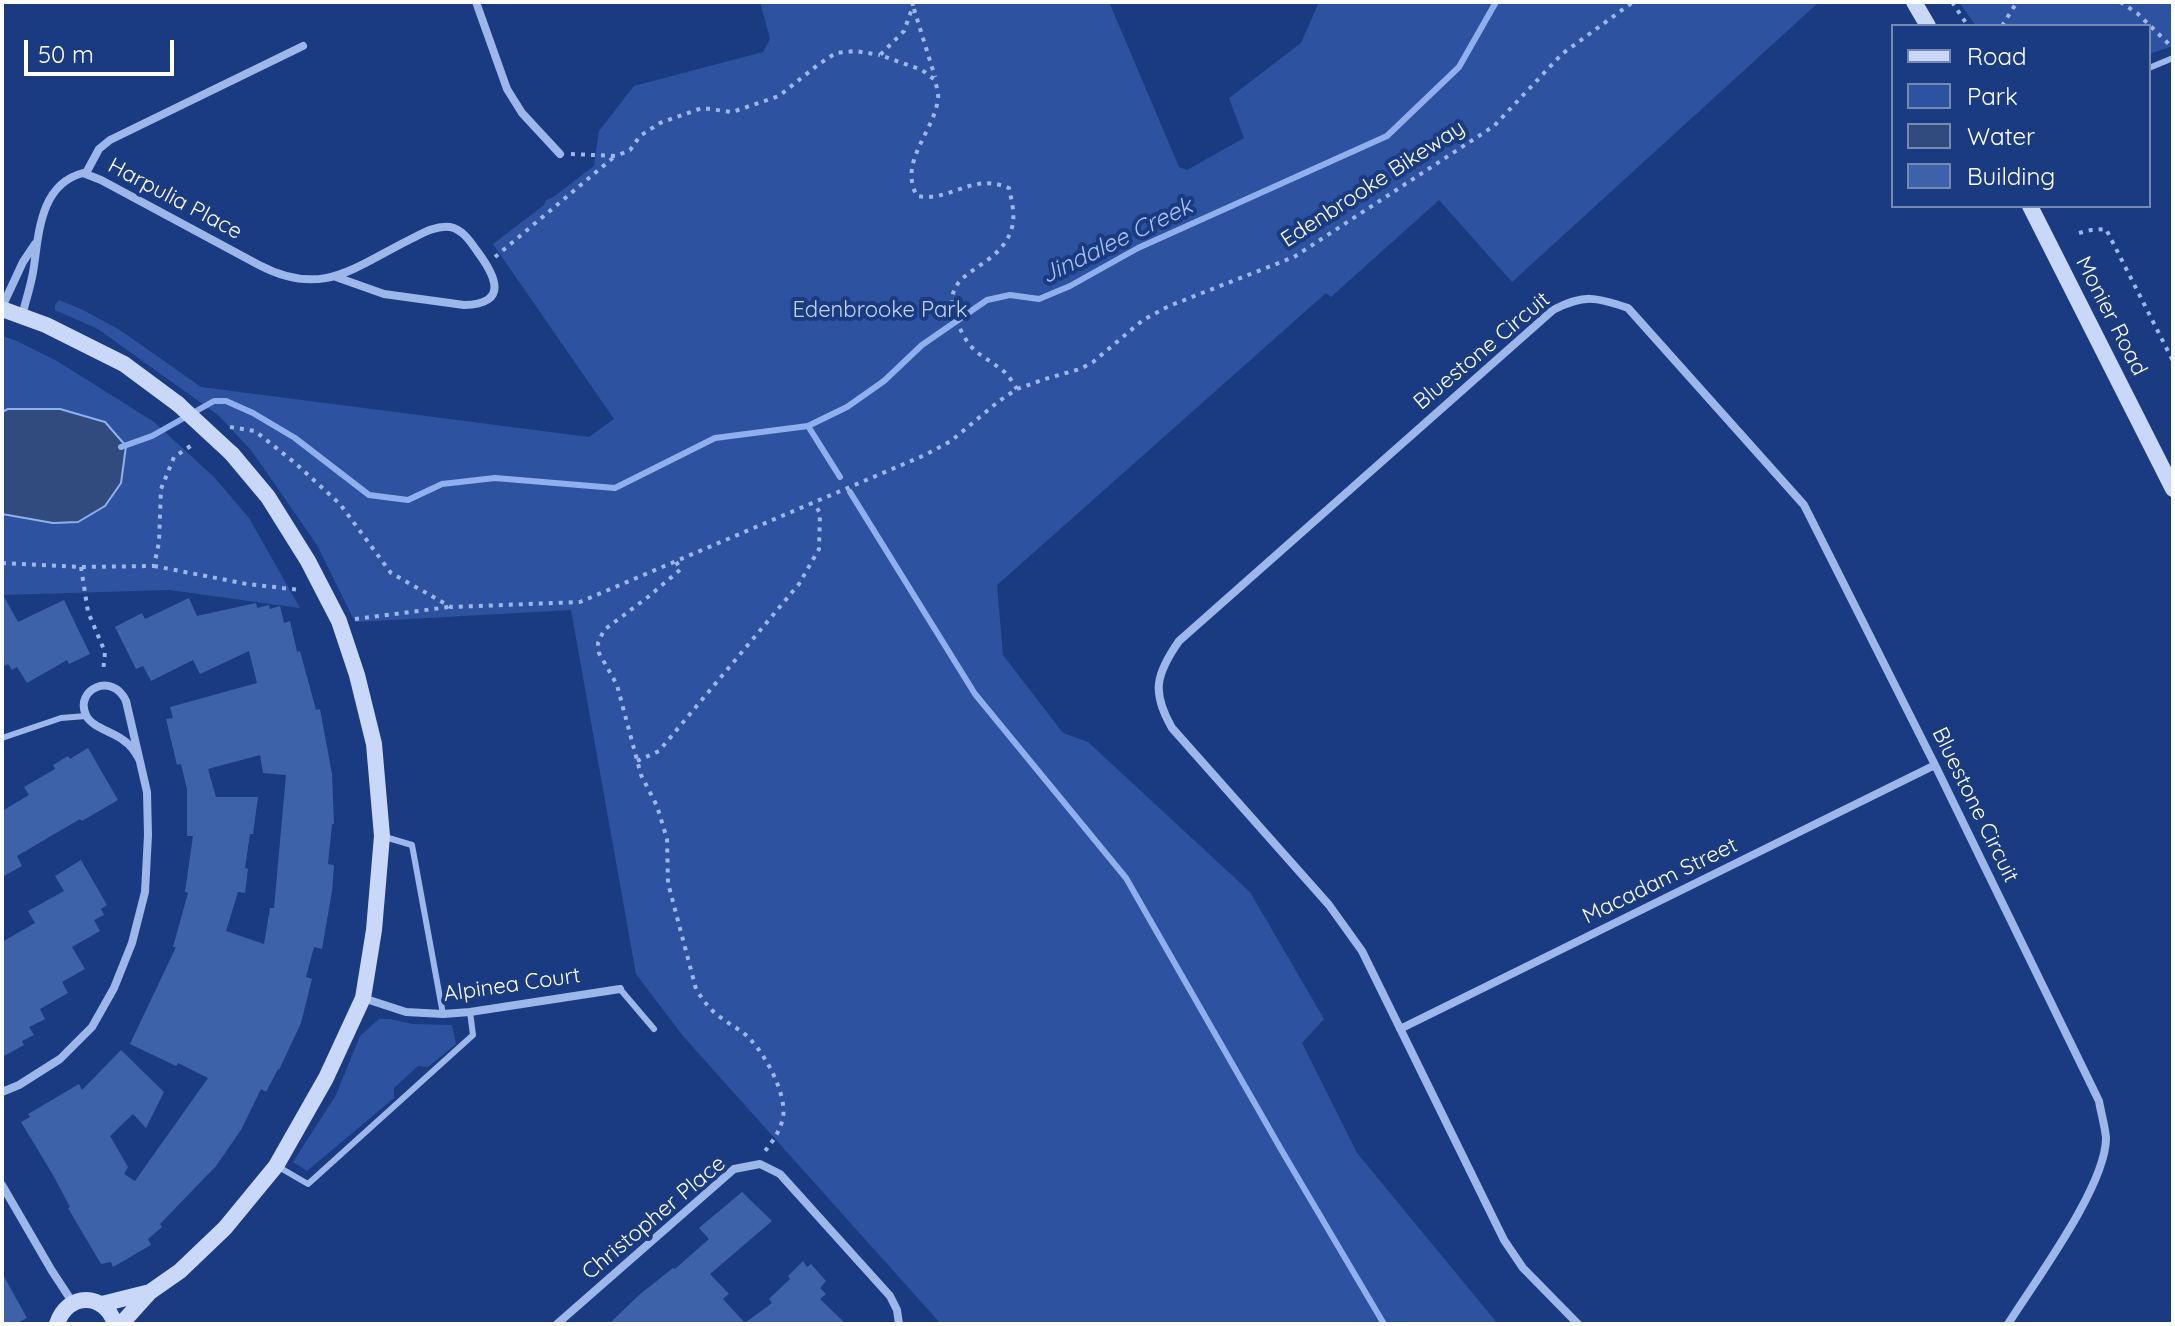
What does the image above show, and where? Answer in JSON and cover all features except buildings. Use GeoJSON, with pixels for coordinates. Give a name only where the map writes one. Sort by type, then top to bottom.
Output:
{"type":"FeatureCollection","features":[{"type":"Feature","properties":{"kind":"street"},"geometry":{"type":"LineString","coordinates":[[476,2],[507,89],[522,113],[560,154]]}},
{"type":"Feature","properties":{"kind":"street"},"geometry":{"type":"LineString","coordinates":[[1914,2],[1927,24]]}},
{"type":"Feature","properties":{"kind":"street"},"geometry":{"type":"LineString","coordinates":[[86,173],[99,149],[110,140],[303,46]]}},
{"type":"Feature","properties":{"kind":"street","name":"Harpulia Place"},"geometry":{"type":"LineString","coordinates":[[2,308],[35,243],[52,194],[65,180],[86,173],[278,275],[304,279],[336,277],[384,294],[471,305],[485,300],[494,291],[495,280],[487,264],[460,232],[445,227],[416,236],[336,277]]}},
{"type":"Feature","properties":{"kind":"street","name":"Monier Road"},"geometry":{"type":"LineString","coordinates":[[2031,208],[2173,489]]}},
{"type":"Feature","properties":{"kind":"street","name":"Harpulia Place"},"geometry":{"type":"LineString","coordinates":[[22,316],[34,267],[35,243]]}},
{"type":"Feature","properties":{"kind":"street","name":"Bluestone Circuit"},"geometry":{"type":"LineString","coordinates":[[1578,1324],[1523,1268],[1504,1240],[1362,951],[1329,905],[1172,728],[1162,711],[1158,683],[1166,659],[1179,641],[1541,320],[1572,300],[1598,298],[1628,308],[1804,505],[2099,1101],[2106,1139],[2099,1171],[2081,1210],[2008,1324]]}},
{"type":"Feature","properties":{"kind":"street"},"geometry":{"type":"LineString","coordinates":[[2,308],[124,364],[178,404],[232,454],[268,497],[308,561],[339,621],[357,675],[374,744],[382,836],[376,915],[363,998],[326,1078],[276,1166],[254,1196],[215,1238],[180,1271],[150,1292],[121,1324]]}},
{"type":"Feature","properties":{"kind":"street"},"geometry":{"type":"LineString","coordinates":[[2,1092],[60,1059],[92,1027],[117,981],[132,943],[145,892],[147,792],[125,699],[117,688],[103,685],[93,689],[87,694],[86,716],[126,741],[139,759]]}},
{"type":"Feature","properties":{"kind":"street","name":"Macadam Street"},"geometry":{"type":"LineString","coordinates":[[1400,1029],[1935,765]]}},
{"type":"Feature","properties":{"kind":"street","name":"Alpinea Court"},"geometry":{"type":"LineString","coordinates":[[363,998],[406,1012],[443,1014],[620,989]]}},
{"type":"Feature","properties":{"kind":"street","name":"Christopher Place"},"geometry":{"type":"LineString","coordinates":[[557,1324],[734,1169],[760,1164],[780,1174],[890,1296],[896,1306],[899,1324]]}},
{"type":"Feature","properties":{"kind":"street"},"geometry":{"type":"LineString","coordinates":[[2,1185],[73,1303]]}},
{"type":"Feature","properties":{"kind":"street"},"geometry":{"type":"LineString","coordinates":[[57,1324],[61,1314],[73,1303],[83,1300],[102,1304],[150,1292]]}},
{"type":"Feature","properties":{"kind":"street"},"geometry":{"type":"LineString","coordinates":[[102,1304],[110,1311],[115,1324]]}},
{"type":"Feature","properties":{"kind":"lane"},"geometry":{"type":"LineString","coordinates":[[2151,67],[2173,58]]}},
{"type":"Feature","properties":{"kind":"lane"},"geometry":{"type":"LineString","coordinates":[[2,738],[61,718],[86,716]]}},
{"type":"Feature","properties":{"kind":"lane"},"geometry":{"type":"LineString","coordinates":[[382,836],[412,845],[443,1014]]}},
{"type":"Feature","properties":{"kind":"lane"},"geometry":{"type":"LineString","coordinates":[[620,989],[654,1029]]}},
{"type":"Feature","properties":{"kind":"lane"},"geometry":{"type":"LineString","coordinates":[[276,1166],[308,1184],[473,1035],[470,1012]]}},
{"type":"Feature","properties":{"kind":"path","name":"Edenbrooke Bikeway"},"geometry":{"type":"LineString","coordinates":[[350,620],[451,607],[580,602],[925,455],[951,441],[1017,389],[1093,362],[1143,320],[1169,306],[1294,257],[1494,126],[1562,54],[1633,2]]}},
{"type":"Feature","properties":{"kind":"path"},"geometry":{"type":"LineString","coordinates":[[1952,2],[1967,24]]}},
{"type":"Feature","properties":{"kind":"path"},"geometry":{"type":"LineString","coordinates":[[2003,24],[2017,2]]}},
{"type":"Feature","properties":{"kind":"path"},"geometry":{"type":"LineString","coordinates":[[2120,2],[2148,24]]}},
{"type":"Feature","properties":{"kind":"path"},"geometry":{"type":"LineString","coordinates":[[913,4],[938,99],[912,167],[912,187],[917,196],[929,198],[978,183],[995,182],[1009,188],[1014,212],[1012,230],[1001,249],[963,278],[952,295],[954,313],[971,346],[985,360],[1004,371],[1017,389]]}},
{"type":"Feature","properties":{"kind":"path"},"geometry":{"type":"LineString","coordinates":[[880,55],[904,31],[913,4]]}},
{"type":"Feature","properties":{"kind":"path"},"geometry":{"type":"LineString","coordinates":[[2151,27],[2173,48]]}},
{"type":"Feature","properties":{"kind":"path"},"geometry":{"type":"LineString","coordinates":[[487,264],[616,156],[630,150],[640,136],[660,123],[702,108],[732,112],[779,96],[836,53],[855,51],[880,55],[922,70],[935,80]]}},
{"type":"Feature","properties":{"kind":"path"},"geometry":{"type":"LineString","coordinates":[[560,154],[616,156]]}},
{"type":"Feature","properties":{"kind":"path"},"geometry":{"type":"LineString","coordinates":[[2079,233],[2106,229],[2173,361]]}},
{"type":"Feature","properties":{"kind":"path"},"geometry":{"type":"LineString","coordinates":[[221,426],[255,431],[340,504],[391,573],[451,607]]}},
{"type":"Feature","properties":{"kind":"path"},"geometry":{"type":"LineString","coordinates":[[154,566],[159,542],[161,489],[174,457],[197,441]]}},
{"type":"Feature","properties":{"kind":"path"},"geometry":{"type":"LineString","coordinates":[[637,761],[659,751],[799,584],[819,549],[820,513],[814,502]]}},
{"type":"Feature","properties":{"kind":"path"},"geometry":{"type":"LineString","coordinates":[[676,562],[681,569],[604,630],[598,643],[599,653],[617,685],[641,775],[657,806],[667,839],[668,883],[696,989],[704,1004],[750,1038],[768,1064],[777,1085],[783,1118],[760,1164]]}},
{"type":"Feature","properties":{"kind":"path"},"geometry":{"type":"LineString","coordinates":[[2,563],[81,567],[154,566],[247,584],[300,590]]}},
{"type":"Feature","properties":{"kind":"path"},"geometry":{"type":"LineString","coordinates":[[81,567],[88,612],[105,652],[103,685]]}},
{"type":"Feature","properties":{"kind":"green space","name":"Edenbrooke Park"},"geometry":{"type":"Polygon","coordinates":[[[760,2],[1109,2],[1179,167],[1187,170],[1244,138],[1229,98],[1301,43],[1319,2],[1819,2],[1512,282],[1439,200],[1331,297],[1326,293],[997,585],[1003,655],[1063,733],[1088,742],[1250,892],[1324,1019],[1302,1043],[1357,1153],[1498,1324],[941,1324],[683,1036],[636,974],[571,610],[355,622],[317,545],[251,450],[218,415],[98,329],[55,310],[59,300],[83,310],[120,330],[201,387],[589,437],[614,419],[493,244],[544,205],[546,200],[594,166],[599,131],[634,86],[763,52],[770,39],[760,2]]]}},
{"type":"Feature","properties":{"kind":"green space"},"geometry":{"type":"Polygon","coordinates":[[[1959,2],[2173,2],[2173,46],[2151,53],[2151,24],[1975,24],[1959,2]]]}},
{"type":"Feature","properties":{"kind":"green space"},"geometry":{"type":"Polygon","coordinates":[[[2,336],[57,361],[154,422],[214,477],[249,518],[300,608],[169,590],[2,595],[2,336]]]}},
{"type":"Feature","properties":{"kind":"green space"},"geometry":{"type":"Polygon","coordinates":[[[379,1019],[452,1025],[456,1044],[428,1067],[418,1066],[394,1088],[394,1098],[307,1171],[293,1162],[336,1095],[360,1036],[379,1019]]]}},
{"type":"Feature","properties":{"kind":"water"},"geometry":{"type":"Polygon","coordinates":[[[8,409],[60,409],[105,422],[126,446],[121,483],[105,506],[78,522],[53,523],[2,514],[2,412],[8,409]]]}},
{"type":"Feature","properties":{"kind":"waterway","name":"Jindalee Creek"},"geometry":{"type":"LineString","coordinates":[[121,447],[152,436],[214,401],[226,401],[295,438],[369,495],[408,500],[442,484],[495,478],[615,488],[715,438],[808,426],[847,407],[884,381],[922,345],[987,300],[1010,295],[1039,299],[1070,286],[1138,248],[1387,136],[1459,67],[1496,2]]}},
{"type":"Feature","properties":{"kind":"waterway"},"geometry":{"type":"LineString","coordinates":[[808,426],[840,477]]}},
{"type":"Feature","properties":{"kind":"waterway"},"geometry":{"type":"LineString","coordinates":[[850,492],[975,694],[1126,878],[1384,1324]]}}]}
